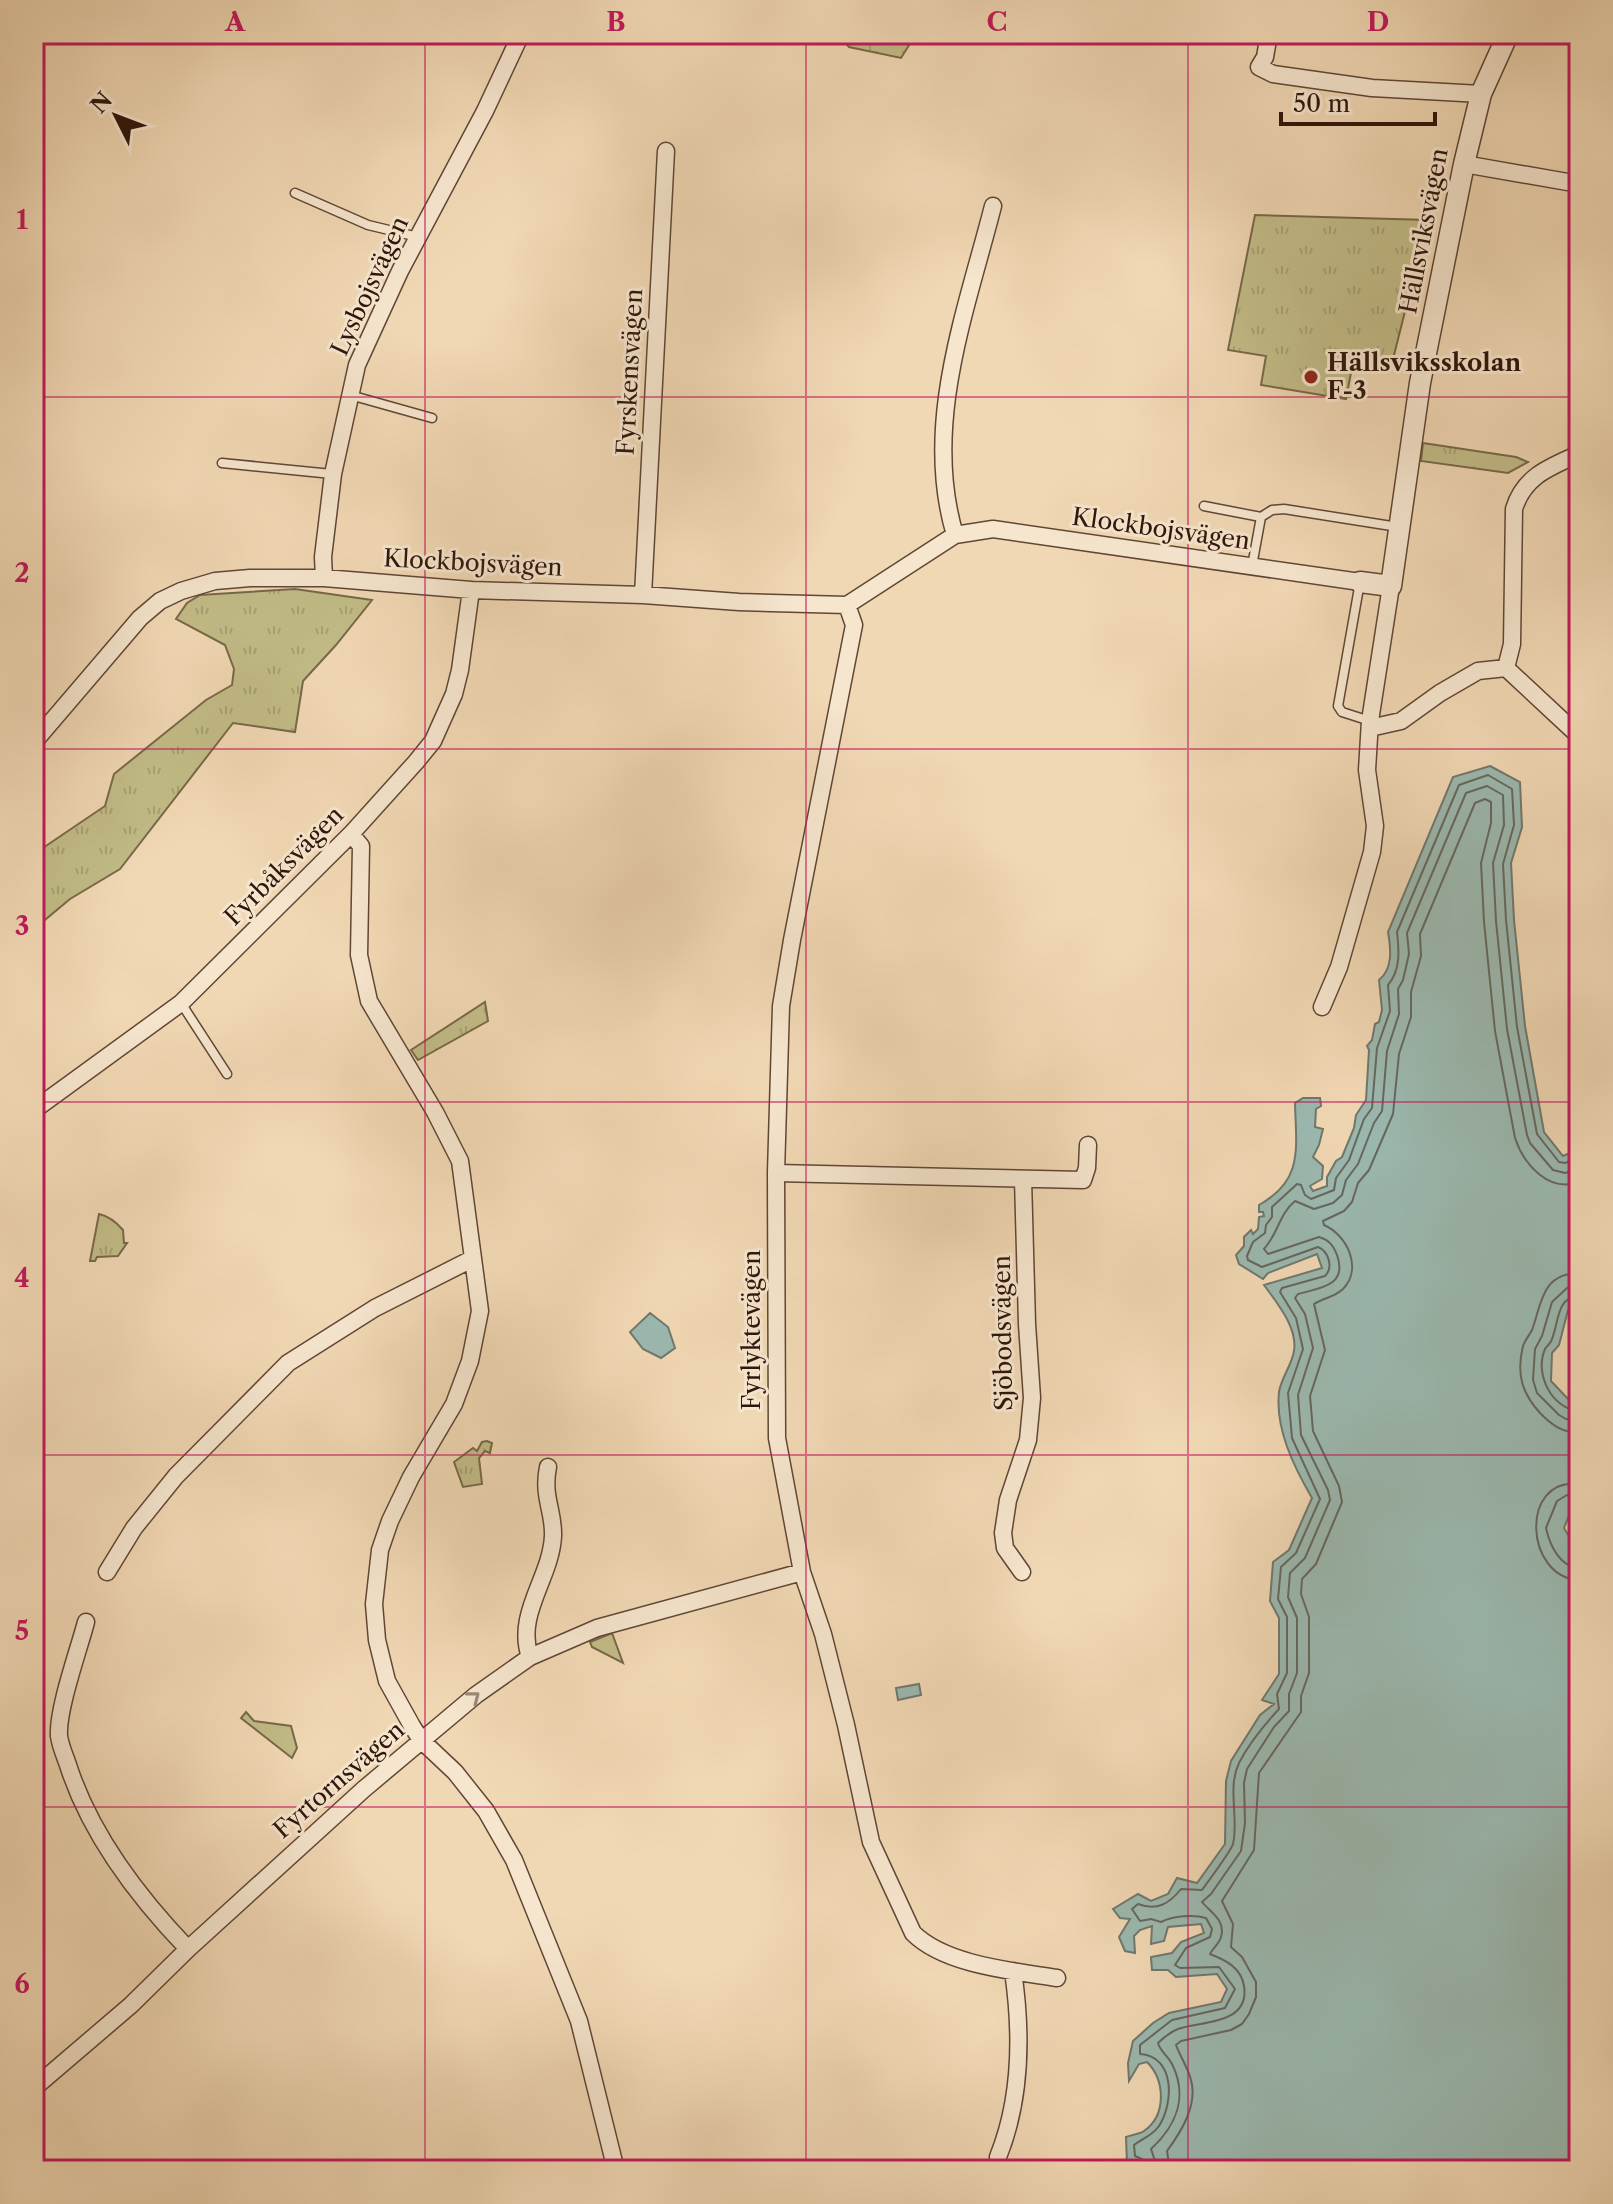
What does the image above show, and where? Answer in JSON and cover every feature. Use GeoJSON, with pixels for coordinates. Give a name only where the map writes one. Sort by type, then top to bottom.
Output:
{"type":"FeatureCollection","features":[{"type":"Feature","properties":{"kind":"street","name":"Lysbojsvägen"},"geometry":{"type":"LineString","coordinates":[[324,578],[323,557],[333,474],[362,354],[521,34]]}},
{"type":"Feature","properties":{"kind":"street"},"geometry":{"type":"LineString","coordinates":[[1269,34],[1265,57],[1259,67],[1273,74],[1372,88],[1481,94]]}},
{"type":"Feature","properties":{"kind":"street","name":"Hällsviksvägen"},"geometry":{"type":"LineString","coordinates":[[1322,1007],[1339,967],[1372,852],[1375,826],[1367,770],[1370,725],[1420,383],[1481,94],[1508,34]]}},
{"type":"Feature","properties":{"kind":"street","name":"Fyrskensvägen"},"geometry":{"type":"LineString","coordinates":[[643,595],[666,151]]}},
{"type":"Feature","properties":{"kind":"street"},"geometry":{"type":"LineString","coordinates":[[1464,164],[1579,184]]}},
{"type":"Feature","properties":{"kind":"street"},"geometry":{"type":"LineString","coordinates":[[955,535],[946,505],[941,452],[954,355],[993,206]]}},
{"type":"Feature","properties":{"kind":"street"},"geometry":{"type":"LineString","coordinates":[[1506,668],[1512,644],[1514,509],[1519,494],[1542,471],[1579,454]]}},
{"type":"Feature","properties":{"kind":"street","name":"Klockbojsvägen"},"geometry":{"type":"LineString","coordinates":[[34,742],[140,618],[160,601],[215,581],[324,578],[471,590],[847,605],[955,535],[993,529],[1360,582]]}},
{"type":"Feature","properties":{"kind":"street"},"geometry":{"type":"LineString","coordinates":[[1360,582],[1391,586]]}},
{"type":"Feature","properties":{"kind":"street","name":"Fyrbåksvägen"},"geometry":{"type":"LineString","coordinates":[[34,1110],[181,1003],[351,834],[416,762],[433,741],[445,718],[460,670],[471,590]]}},
{"type":"Feature","properties":{"kind":"street","name":"Fyrlyktevägen"},"geometry":{"type":"LineString","coordinates":[[847,605],[854,625],[781,1006],[776,1173],[777,1438],[802,1572],[823,1634],[871,1842],[913,1933],[939,1952],[1013,1971],[1057,1978]]}},
{"type":"Feature","properties":{"kind":"street"},"geometry":{"type":"LineString","coordinates":[[1370,725],[1401,721],[1478,671],[1506,668],[1579,736]]}},
{"type":"Feature","properties":{"kind":"street"},"geometry":{"type":"LineString","coordinates":[[351,834],[361,846],[359,955],[369,1001],[435,1112],[460,1161],[480,1311],[470,1361],[454,1404],[411,1477],[380,1550],[374,1604],[377,1640],[387,1681],[421,1740],[455,1772],[486,1811],[514,1860],[579,2021],[616,2170]]}},
{"type":"Feature","properties":{"kind":"street"},"geometry":{"type":"LineString","coordinates":[[776,1173],[1083,1180],[1088,1145]]}},
{"type":"Feature","properties":{"kind":"street","name":"Sjöbodsvägen"},"geometry":{"type":"LineString","coordinates":[[1022,1572],[1005,1548],[1003,1533],[1008,1500],[1028,1440],[1032,1398],[1023,1179]]}},
{"type":"Feature","properties":{"kind":"street"},"geometry":{"type":"LineString","coordinates":[[107,1572],[134,1528],[176,1476],[288,1363],[375,1308],[472,1259]]}},
{"type":"Feature","properties":{"kind":"street"},"geometry":{"type":"LineString","coordinates":[[530,1657],[525,1644],[527,1628],[534,1595],[547,1566],[553,1535],[544,1486],[548,1467]]}},
{"type":"Feature","properties":{"kind":"street","name":"Fyrtornsvägen"},"geometry":{"type":"LineString","coordinates":[[34,2088],[131,2005],[188,1949],[421,1740],[476,1695],[530,1657],[597,1628],[802,1572]]}},
{"type":"Feature","properties":{"kind":"street"},"geometry":{"type":"LineString","coordinates":[[86,1622],[59,1734],[91,1823],[128,1877],[188,1949]]}},
{"type":"Feature","properties":{"kind":"street"},"geometry":{"type":"LineString","coordinates":[[998,2157],[1013,2111],[1018,2071],[1019,2005],[1013,1971]]}},
{"type":"Feature","properties":{"kind":"lane"},"geometry":{"type":"LineString","coordinates":[[295,193],[368,225],[418,237]]}},
{"type":"Feature","properties":{"kind":"lane"},"geometry":{"type":"LineString","coordinates":[[350,395],[432,418]]}},
{"type":"Feature","properties":{"kind":"lane"},"geometry":{"type":"LineString","coordinates":[[222,463],[333,474]]}},
{"type":"Feature","properties":{"kind":"lane"},"geometry":{"type":"LineString","coordinates":[[1204,506],[1261,517],[1272,510],[1284,509],[1399,527]]}},
{"type":"Feature","properties":{"kind":"lane"},"geometry":{"type":"LineString","coordinates":[[1252,566],[1261,517]]}},
{"type":"Feature","properties":{"kind":"lane"},"geometry":{"type":"LineString","coordinates":[[1360,582],[1338,706],[1342,712],[1370,725]]}},
{"type":"Feature","properties":{"kind":"lane"},"geometry":{"type":"LineString","coordinates":[[181,1003],[227,1074]]}},
{"type":"Feature","properties":{"kind":"green space"},"geometry":{"type":"Polygon","coordinates":[[[838,34],[916,34],[901,58],[849,47],[838,34]]]}},
{"type":"Feature","properties":{"kind":"green space"},"geometry":{"type":"Polygon","coordinates":[[[1255,215],[1428,220],[1392,363],[1354,357],[1346,399],[1261,385],[1266,356],[1228,350],[1255,215]]]}},
{"type":"Feature","properties":{"kind":"green space"},"geometry":{"type":"Polygon","coordinates":[[[1423,443],[1516,457],[1528,462],[1508,473],[1421,461],[1423,443]]]}},
{"type":"Feature","properties":{"kind":"green space"},"geometry":{"type":"Polygon","coordinates":[[[295,589],[372,600],[303,681],[295,732],[233,723],[120,869],[70,899],[34,929],[34,854],[105,806],[114,774],[206,700],[232,685],[234,669],[225,645],[176,619],[187,603],[200,595],[295,589]]]}},
{"type":"Feature","properties":{"kind":"green space"},"geometry":{"type":"Polygon","coordinates":[[[485,1002],[488,1021],[418,1060],[411,1050],[485,1002]]]}},
{"type":"Feature","properties":{"kind":"green space"},"geometry":{"type":"Polygon","coordinates":[[[99,1214],[121,1227],[124,1243],[127,1243],[118,1256],[97,1257],[95,1261],[90,1261],[99,1214]]]}},
{"type":"Feature","properties":{"kind":"green space"},"geometry":{"type":"Polygon","coordinates":[[[482,1442],[492,1443],[490,1453],[485,1451],[479,1458],[482,1484],[463,1487],[454,1462],[473,1448],[477,1451],[482,1442]]]}},
{"type":"Feature","properties":{"kind":"green space"},"geometry":{"type":"Polygon","coordinates":[[[612,1633],[623,1663],[592,1647],[590,1642],[612,1633]]]}},
{"type":"Feature","properties":{"kind":"green space"},"geometry":{"type":"Polygon","coordinates":[[[246,1712],[254,1721],[291,1726],[297,1748],[292,1758],[241,1718],[246,1712]]]}},
{"type":"Feature","properties":{"kind":"water"},"geometry":{"type":"Polygon","coordinates":[[[1490,766],[1520,782],[1522,827],[1511,863],[1514,920],[1525,1026],[1544,1132],[1563,1156],[1579,1149],[1579,1301],[1568,1310],[1559,1345],[1552,1353],[1551,1381],[1571,1402],[1579,1404],[1579,1514],[1570,1513],[1564,1528],[1579,1553],[1579,2170],[1142,2170],[1140,2166],[1127,2164],[1126,2137],[1142,2132],[1151,2124],[1157,2116],[1161,2097],[1157,2078],[1147,2062],[1139,2064],[1129,2081],[1128,2063],[1133,2041],[1169,2013],[1221,2002],[1227,1989],[1217,1974],[1176,1977],[1168,1970],[1152,1970],[1151,1957],[1172,1953],[1181,1942],[1204,1933],[1201,1924],[1168,1927],[1164,1941],[1151,1944],[1152,1926],[1140,1930],[1134,1936],[1135,1953],[1125,1951],[1119,1937],[1130,1919],[1120,1918],[1113,1909],[1138,1894],[1151,1901],[1168,1894],[1177,1878],[1197,1883],[1225,1844],[1226,1781],[1231,1761],[1260,1715],[1274,1704],[1262,1700],[1279,1674],[1279,1618],[1270,1601],[1273,1562],[1289,1550],[1312,1498],[1293,1461],[1280,1420],[1279,1392],[1293,1356],[1293,1334],[1264,1285],[1322,1268],[1317,1254],[1268,1273],[1263,1279],[1239,1264],[1236,1255],[1244,1246],[1244,1237],[1251,1230],[1253,1234],[1258,1229],[1259,1217],[1264,1216],[1263,1212],[1259,1212],[1259,1205],[1284,1185],[1290,1174],[1296,1148],[1295,1103],[1303,1098],[1320,1098],[1315,1127],[1323,1129],[1313,1157],[1323,1166],[1322,1179],[1310,1186],[1313,1191],[1327,1186],[1327,1177],[1342,1157],[1356,1115],[1366,1100],[1367,1046],[1382,1010],[1379,980],[1389,964],[1388,932],[1453,777],[1490,766]]]}},
{"type":"Feature","properties":{"kind":"water"},"geometry":{"type":"Polygon","coordinates":[[[650,1313],[668,1327],[675,1348],[661,1358],[643,1349],[630,1332],[650,1313]]]}},
{"type":"Feature","properties":{"kind":"water"},"geometry":{"type":"Polygon","coordinates":[[[919,1684],[921,1695],[898,1700],[896,1688],[919,1684]]]}},
{"type":"Feature","properties":{"kind":"place","name":"Hällsviksskolan F-3"},"geometry":{"type":"Point","coordinates":[1311,377]}}]}
